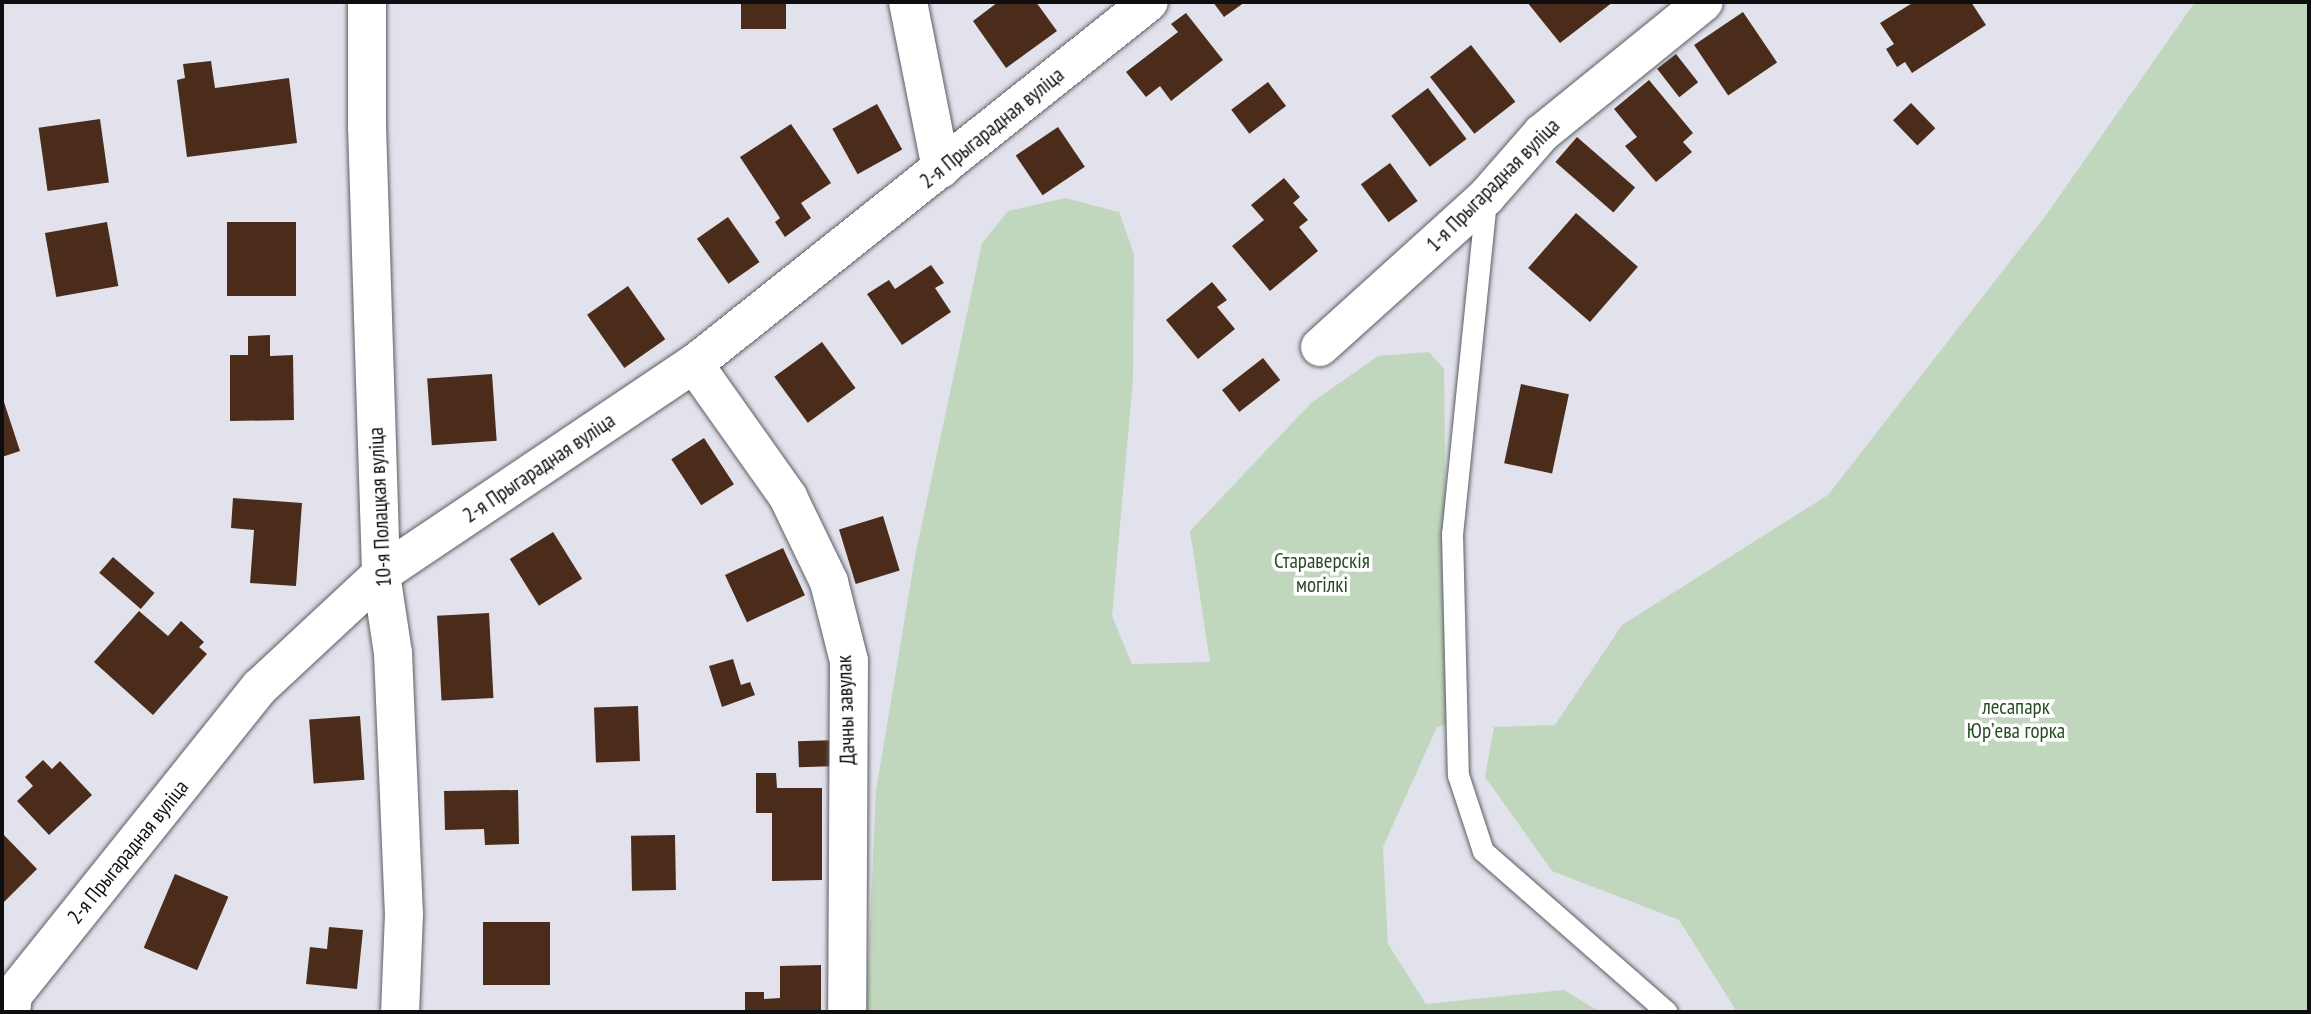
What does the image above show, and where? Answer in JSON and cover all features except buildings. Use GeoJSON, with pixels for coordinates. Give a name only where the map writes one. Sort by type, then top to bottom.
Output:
{"type":"FeatureCollection","features":[{"type":"Feature","properties":{"kind":"street","name":"10-я Полацкая вуліца"},"geometry":{"type":"LineString","coordinates":[[367,2],[381,574],[394,680],[404,914],[400,1012]]}},
{"type":"Feature","properties":{"kind":"street"},"geometry":{"type":"LineString","coordinates":[[908,2],[941,169]]}},
{"type":"Feature","properties":{"kind":"street","name":"2-я Прыгарадная вуліца"},"geometry":{"type":"LineString","coordinates":[[9,997],[260,687],[381,574],[694,364],[1149,2]]}},
{"type":"Feature","properties":{"kind":"street","name":"1-я Прыгарадная вуліца"},"geometry":{"type":"LineString","coordinates":[[1320,347],[1486,197],[1542,132],[1704,2]]}},
{"type":"Feature","properties":{"kind":"street","name":"Дачны завулак"},"geometry":{"type":"LineString","coordinates":[[694,364],[788,497],[828,582],[849,661],[847,1012]]}},
{"type":"Feature","properties":{"kind":"lane"},"geometry":{"type":"LineString","coordinates":[[1486,197],[1452,534],[1458,775],[1483,851],[1667,1012]]}},
{"type":"Feature","properties":{"kind":"green space","name":"лесапарк Юрʼева горка"},"geometry":{"type":"Polygon","coordinates":[[[2195,2],[2309,2],[2309,1012],[1737,1012],[1679,920],[1552,871],[1485,777],[1494,727],[1555,725],[1622,625],[1828,495],[2044,218],[2195,2]]]}},
{"type":"Feature","properties":{"kind":"green space","name":"Стараверскія могілкі"},"geometry":{"type":"Polygon","coordinates":[[[1065,198],[1119,212],[1134,254],[1133,379],[1112,616],[1132,664],[1210,662],[1190,531],[1311,403],[1378,356],[1429,352],[1444,369],[1448,724],[1437,727],[1383,847],[1388,944],[1426,1004],[1564,990],[1600,1012],[866,1012],[876,791],[915,556],[982,243],[1008,211],[1065,198]]]}}]}
